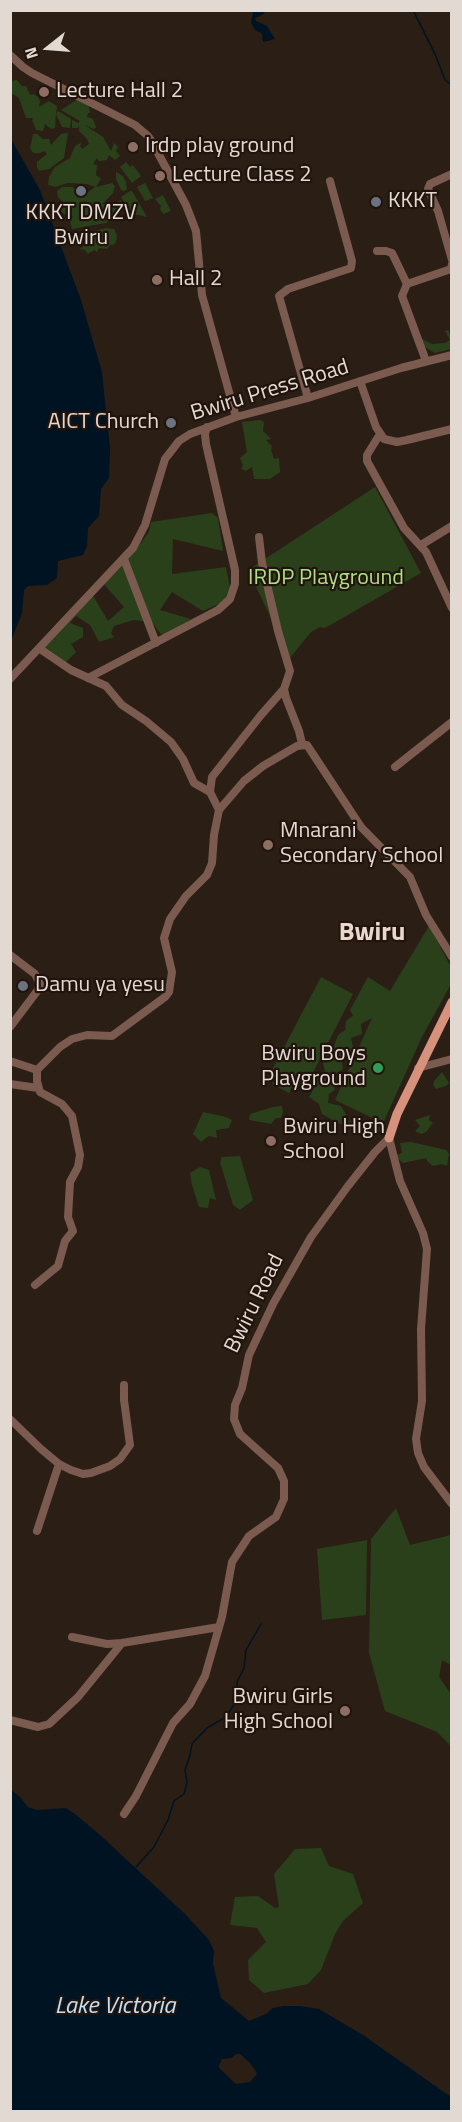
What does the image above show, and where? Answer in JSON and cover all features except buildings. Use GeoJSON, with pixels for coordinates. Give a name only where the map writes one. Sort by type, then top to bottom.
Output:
{"type":"FeatureCollection","features":[{"type":"Feature","properties":{"kind":"main road","name":"Bwiru Road"},"geometry":{"type":"LineString","coordinates":[[389,1137],[418,1068],[452,1002]]}},
{"type":"Feature","properties":{"kind":"street"},"geometry":{"type":"LineString","coordinates":[[10,55],[33,73],[135,125],[152,142],[186,206],[196,231],[202,295],[236,417]]}},
{"type":"Feature","properties":{"kind":"street"},"geometry":{"type":"LineString","coordinates":[[407,284],[451,269],[452,262],[438,211],[428,189],[430,184],[452,174]]}},
{"type":"Feature","properties":{"kind":"street"},"geometry":{"type":"LineString","coordinates":[[308,398],[279,296],[282,291],[351,268],[352,261],[330,181]]}},
{"type":"Feature","properties":{"kind":"street"},"geometry":{"type":"LineString","coordinates":[[377,251],[392,253],[407,284],[402,296],[426,361]]}},
{"type":"Feature","properties":{"kind":"street","name":"Bwiru Press Road"},"geometry":{"type":"LineString","coordinates":[[10,679],[123,560],[140,538],[165,459],[179,441],[190,434],[236,417],[452,355]]}},
{"type":"Feature","properties":{"kind":"street"},"geometry":{"type":"LineString","coordinates":[[360,381],[384,439],[397,442],[452,429]]}},
{"type":"Feature","properties":{"kind":"street"},"geometry":{"type":"LineString","coordinates":[[88,678],[218,610],[230,599],[235,570],[206,444],[207,427]]}},
{"type":"Feature","properties":{"kind":"street"},"geometry":{"type":"LineString","coordinates":[[380,434],[367,461],[404,528],[421,544],[431,561],[452,608]]}},
{"type":"Feature","properties":{"kind":"street"},"geometry":{"type":"LineString","coordinates":[[421,544],[452,526]]}},
{"type":"Feature","properties":{"kind":"street"},"geometry":{"type":"LineString","coordinates":[[210,792],[212,777],[217,769],[284,689],[290,670],[275,620],[259,537]]}},
{"type":"Feature","properties":{"kind":"street"},"geometry":{"type":"LineString","coordinates":[[123,560],[156,643]]}},
{"type":"Feature","properties":{"kind":"street"},"geometry":{"type":"LineString","coordinates":[[40,648],[71,670],[106,686],[122,705],[171,742],[183,759],[194,783],[210,792],[219,810]]}},
{"type":"Feature","properties":{"kind":"street"},"geometry":{"type":"LineString","coordinates":[[284,689],[302,744]]}},
{"type":"Feature","properties":{"kind":"street"},"geometry":{"type":"LineString","coordinates":[[395,767],[452,722]]}},
{"type":"Feature","properties":{"kind":"street"},"geometry":{"type":"LineString","coordinates":[[35,1285],[58,1266],[61,1252],[73,1231],[68,1217],[70,1182],[78,1167],[80,1155],[72,1116],[62,1104],[43,1095],[38,1088],[38,1070],[60,1047],[72,1039],[87,1035],[112,1036],[169,992],[172,972],[164,936],[170,919],[207,875],[212,863],[219,810],[244,781],[289,750],[302,744],[307,745],[360,827],[410,877],[426,915],[452,957]]}},
{"type":"Feature","properties":{"kind":"street"},"geometry":{"type":"LineString","coordinates":[[10,955],[35,974],[41,986],[10,1028]]}},
{"type":"Feature","properties":{"kind":"street"},"geometry":{"type":"LineString","coordinates":[[418,1068],[452,1059]]}},
{"type":"Feature","properties":{"kind":"street"},"geometry":{"type":"LineString","coordinates":[[10,1061],[38,1070]]}},
{"type":"Feature","properties":{"kind":"street"},"geometry":{"type":"LineString","coordinates":[[10,1084],[38,1088]]}},
{"type":"Feature","properties":{"kind":"street"},"geometry":{"type":"LineString","coordinates":[[389,1137],[400,1181],[423,1233],[427,1250],[421,1329],[422,1401],[416,1439],[418,1453],[424,1467],[452,1504]]}},
{"type":"Feature","properties":{"kind":"street","name":"Bwiru Road"},"geometry":{"type":"LineString","coordinates":[[124,1814],[136,1796],[173,1723],[198,1692],[205,1676],[219,1627],[232,1562],[249,1536],[276,1516],[285,1493],[284,1481],[278,1468],[240,1434],[234,1419],[235,1405],[242,1388],[246,1365],[273,1304],[311,1237],[348,1186],[389,1137]]}},
{"type":"Feature","properties":{"kind":"street"},"geometry":{"type":"LineString","coordinates":[[10,1419],[40,1449],[59,1464],[83,1474],[91,1473],[110,1466],[125,1454],[130,1445],[124,1384]]}},
{"type":"Feature","properties":{"kind":"street"},"geometry":{"type":"LineString","coordinates":[[38,1531],[59,1464]]}},
{"type":"Feature","properties":{"kind":"street"},"geometry":{"type":"LineString","coordinates":[[72,1637],[107,1644],[122,1644],[219,1627]]}},
{"type":"Feature","properties":{"kind":"street"},"geometry":{"type":"LineString","coordinates":[[10,1720],[38,1726],[49,1724],[78,1697],[122,1644]]}},
{"type":"Feature","properties":{"kind":"green space"},"geometry":{"type":"Polygon","coordinates":[[[17,80],[22,86],[26,86],[30,95],[34,94],[38,97],[39,107],[49,101],[57,106],[55,128],[51,129],[45,124],[43,131],[36,130],[33,118],[26,118],[19,98],[11,93],[11,81],[17,80]]]}},
{"type":"Feature","properties":{"kind":"green space"},"geometry":{"type":"Polygon","coordinates":[[[78,99],[88,102],[90,113],[87,117],[93,119],[96,127],[94,129],[85,125],[103,137],[111,151],[114,143],[118,147],[116,151],[120,156],[115,160],[109,155],[107,160],[99,161],[97,158],[93,164],[97,165],[96,175],[101,179],[96,187],[112,183],[115,186],[113,193],[102,204],[116,203],[121,200],[125,207],[121,213],[118,212],[117,216],[106,223],[72,229],[70,220],[73,217],[61,211],[64,203],[58,197],[57,191],[62,187],[71,187],[88,192],[95,187],[87,184],[67,183],[56,187],[48,185],[49,177],[55,167],[70,158],[75,146],[82,142],[80,146],[82,149],[89,144],[79,131],[79,125],[78,128],[72,128],[72,120],[78,123],[80,121],[61,110],[78,99]]]}},
{"type":"Feature","properties":{"kind":"green space"},"geometry":{"type":"Polygon","coordinates":[[[58,111],[71,119],[70,128],[62,127],[56,114],[58,111]]]}},
{"type":"Feature","properties":{"kind":"green space"},"geometry":{"type":"Polygon","coordinates":[[[68,133],[64,158],[49,169],[39,171],[37,162],[47,154],[44,151],[33,153],[30,148],[33,134],[49,139],[51,145],[61,134],[68,133]]]}},
{"type":"Feature","properties":{"kind":"green space"},"geometry":{"type":"Polygon","coordinates":[[[126,162],[130,167],[133,165],[141,176],[132,183],[120,167],[126,162]]]}},
{"type":"Feature","properties":{"kind":"green space"},"geometry":{"type":"Polygon","coordinates":[[[116,172],[123,176],[126,182],[127,189],[124,191],[121,190],[116,179],[116,172]]]}},
{"type":"Feature","properties":{"kind":"green space"},"geometry":{"type":"Polygon","coordinates":[[[145,183],[153,198],[145,201],[137,187],[145,183]]]}},
{"type":"Feature","properties":{"kind":"green space"},"geometry":{"type":"Polygon","coordinates":[[[130,191],[147,217],[125,212],[127,207],[121,197],[130,191]]]}},
{"type":"Feature","properties":{"kind":"green space"},"geometry":{"type":"Polygon","coordinates":[[[163,195],[171,211],[163,214],[161,206],[155,199],[163,195]]]}},
{"type":"Feature","properties":{"kind":"green space"},"geometry":{"type":"Polygon","coordinates":[[[106,228],[114,229],[117,235],[116,242],[112,246],[111,244],[107,249],[99,248],[97,252],[94,250],[88,254],[85,250],[79,249],[93,240],[86,239],[82,234],[106,228]]]}},
{"type":"Feature","properties":{"kind":"green space"},"geometry":{"type":"Polygon","coordinates":[[[448,330],[451,337],[451,349],[435,353],[425,347],[422,342],[422,339],[432,344],[445,343],[450,340],[445,331],[448,330]]]}},
{"type":"Feature","properties":{"kind":"green space"},"geometry":{"type":"Polygon","coordinates":[[[260,420],[264,422],[263,431],[271,439],[266,440],[272,446],[274,459],[279,458],[280,472],[270,479],[254,479],[252,467],[246,471],[241,469],[243,465],[240,458],[247,452],[242,422],[260,420]]]}},
{"type":"Feature","properties":{"kind":"green space","name":"IRDP Playground"},"geometry":{"type":"Polygon","coordinates":[[[375,487],[421,573],[325,628],[320,627],[311,632],[290,658],[248,570],[375,487]]]}},
{"type":"Feature","properties":{"kind":"green space"},"geometry":{"type":"Polygon","coordinates":[[[212,513],[218,518],[223,551],[173,539],[172,574],[226,567],[232,598],[203,611],[172,592],[160,610],[191,619],[163,637],[152,622],[134,620],[114,626],[111,633],[114,637],[99,642],[90,625],[76,616],[70,623],[83,628],[83,637],[71,644],[76,652],[66,662],[43,648],[92,594],[108,621],[124,607],[102,582],[137,548],[149,532],[151,522],[212,513]]]}},
{"type":"Feature","properties":{"kind":"green space"},"geometry":{"type":"Polygon","coordinates":[[[429,926],[451,967],[451,984],[422,1037],[383,1123],[335,1100],[372,1018],[361,1024],[362,1034],[351,1038],[354,1052],[342,1062],[343,1069],[331,1077],[335,1090],[329,1094],[328,1103],[341,1106],[346,1114],[347,1126],[338,1123],[322,1114],[319,1104],[309,1097],[314,1088],[315,1078],[325,1071],[322,1059],[333,1049],[338,1035],[345,1030],[346,1021],[353,1016],[350,1010],[368,977],[390,991],[429,926]]]}},
{"type":"Feature","properties":{"kind":"green space","name":"Bwiru Boys Playground"},"geometry":{"type":"Polygon","coordinates":[[[321,977],[353,994],[305,1088],[272,1070],[321,977]]]}},
{"type":"Feature","properties":{"kind":"green space"},"geometry":{"type":"Polygon","coordinates":[[[442,1072],[449,1083],[436,1089],[433,1085],[434,1081],[442,1072]]]}},
{"type":"Feature","properties":{"kind":"green space"},"geometry":{"type":"Polygon","coordinates":[[[276,1075],[293,1084],[289,1093],[272,1084],[276,1075]]]}},
{"type":"Feature","properties":{"kind":"green space"},"geometry":{"type":"Polygon","coordinates":[[[282,1106],[281,1118],[276,1118],[271,1124],[249,1120],[250,1114],[282,1106]]]}},
{"type":"Feature","properties":{"kind":"green space"},"geometry":{"type":"Polygon","coordinates":[[[203,1112],[232,1120],[229,1128],[216,1130],[217,1138],[209,1136],[201,1142],[193,1134],[203,1112]]]}},
{"type":"Feature","properties":{"kind":"green space"},"geometry":{"type":"Polygon","coordinates":[[[430,1115],[429,1120],[433,1123],[426,1132],[421,1134],[415,1131],[420,1126],[415,1120],[430,1115]]]}},
{"type":"Feature","properties":{"kind":"green space"},"geometry":{"type":"Polygon","coordinates":[[[358,1117],[362,1124],[366,1121],[383,1129],[379,1132],[357,1128],[348,1122],[358,1117]]]}},
{"type":"Feature","properties":{"kind":"green space"},"geometry":{"type":"Polygon","coordinates":[[[411,1142],[446,1150],[449,1154],[447,1166],[442,1164],[433,1166],[426,1158],[403,1163],[395,1156],[402,1153],[400,1143],[411,1142]]]}},
{"type":"Feature","properties":{"kind":"green space"},"geometry":{"type":"Polygon","coordinates":[[[240,1156],[253,1200],[240,1210],[233,1205],[220,1162],[222,1157],[240,1156]]]}},
{"type":"Feature","properties":{"kind":"green space"},"geometry":{"type":"Polygon","coordinates":[[[200,1167],[209,1170],[216,1200],[210,1198],[208,1208],[199,1207],[192,1185],[190,1173],[200,1167]]]}},
{"type":"Feature","properties":{"kind":"green space"},"geometry":{"type":"Polygon","coordinates":[[[396,1508],[410,1545],[451,1535],[451,1665],[442,1660],[439,1677],[451,1694],[451,1746],[437,1732],[385,1711],[369,1653],[371,1539],[396,1508]]]}},
{"type":"Feature","properties":{"kind":"green space"},"geometry":{"type":"Polygon","coordinates":[[[367,1540],[366,1615],[322,1620],[317,1549],[367,1540]]]}},
{"type":"Feature","properties":{"kind":"green space"},"geometry":{"type":"Polygon","coordinates":[[[321,1848],[329,1866],[353,1874],[363,1903],[343,1921],[335,1934],[321,1970],[308,1984],[264,1993],[249,1980],[248,1960],[266,1942],[257,1928],[230,1925],[235,1897],[258,1896],[275,1908],[279,1907],[274,1874],[295,1849],[321,1848]]]}},
{"type":"Feature","properties":{"kind":"water"},"geometry":{"type":"Polygon","coordinates":[[[253,11],[266,11],[255,18],[256,21],[267,26],[275,39],[263,42],[262,33],[256,31],[251,23],[253,11]]]}},
{"type":"Feature","properties":{"kind":"water"},"geometry":{"type":"Polygon","coordinates":[[[11,139],[40,190],[81,300],[102,372],[110,449],[109,478],[101,489],[99,516],[88,528],[87,546],[83,555],[58,561],[57,578],[47,585],[28,586],[24,590],[22,613],[11,641],[11,139]]]}},
{"type":"Feature","properties":{"kind":"water","name":"Lake Victoria"},"geometry":{"type":"Polygon","coordinates":[[[11,1790],[28,1807],[37,1810],[66,1808],[75,1814],[184,1913],[209,1940],[214,1951],[213,1964],[221,1998],[249,2021],[266,2014],[273,2008],[283,2006],[319,2009],[363,2035],[451,2097],[451,2111],[11,2111],[11,1790]],[[240,2054],[222,2059],[219,2065],[219,2068],[236,2084],[250,2082],[257,2074],[240,2054]]]}},
{"type":"Feature","properties":{"kind":"waterway"},"geometry":{"type":"LineString","coordinates":[[413,10],[445,80],[452,85]]}},
{"type":"Feature","properties":{"kind":"waterway"},"geometry":{"type":"LineString","coordinates":[[136,1867],[154,1847],[168,1820],[174,1801],[184,1794],[187,1782],[185,1770],[192,1744],[207,1728],[226,1717],[237,1700],[237,1682],[244,1668],[246,1650],[261,1624]]}},
{"type":"Feature","properties":{"kind":"place","name":"Lecture Hall 2"},"geometry":{"type":"Point","coordinates":[44,92]}},
{"type":"Feature","properties":{"kind":"place","name":"Irdp play ground"},"geometry":{"type":"Point","coordinates":[133,147]}},
{"type":"Feature","properties":{"kind":"place","name":"Lecture Class 2"},"geometry":{"type":"Point","coordinates":[160,176]}},
{"type":"Feature","properties":{"kind":"place","name":"KKKT DMZV Bwiru"},"geometry":{"type":"Point","coordinates":[81,191]}},
{"type":"Feature","properties":{"kind":"place","name":"KKKT"},"geometry":{"type":"Point","coordinates":[376,202]}},
{"type":"Feature","properties":{"kind":"place","name":"Hall 2"},"geometry":{"type":"Point","coordinates":[157,280]}},
{"type":"Feature","properties":{"kind":"place","name":"AICT Church"},"geometry":{"type":"Point","coordinates":[171,423]}},
{"type":"Feature","properties":{"kind":"place","name":"Mnarani Secondary School"},"geometry":{"type":"Point","coordinates":[268,845]}},
{"type":"Feature","properties":{"kind":"place","name":"Damu ya yesu"},"geometry":{"type":"Point","coordinates":[23,986]}},
{"type":"Feature","properties":{"kind":"place","name":"Bwiru Boys Playground"},"geometry":{"type":"Point","coordinates":[378,1068]}},
{"type":"Feature","properties":{"kind":"place","name":"Bwiru High School"},"geometry":{"type":"Point","coordinates":[271,1141]}},
{"type":"Feature","properties":{"kind":"place","name":"Bwiru Girls High School"},"geometry":{"type":"Point","coordinates":[345,1711]}},
{"type":"Feature","properties":{"kind":"district","name":"Bwiru"},"geometry":{"type":"Point","coordinates":[372,934]}}]}
